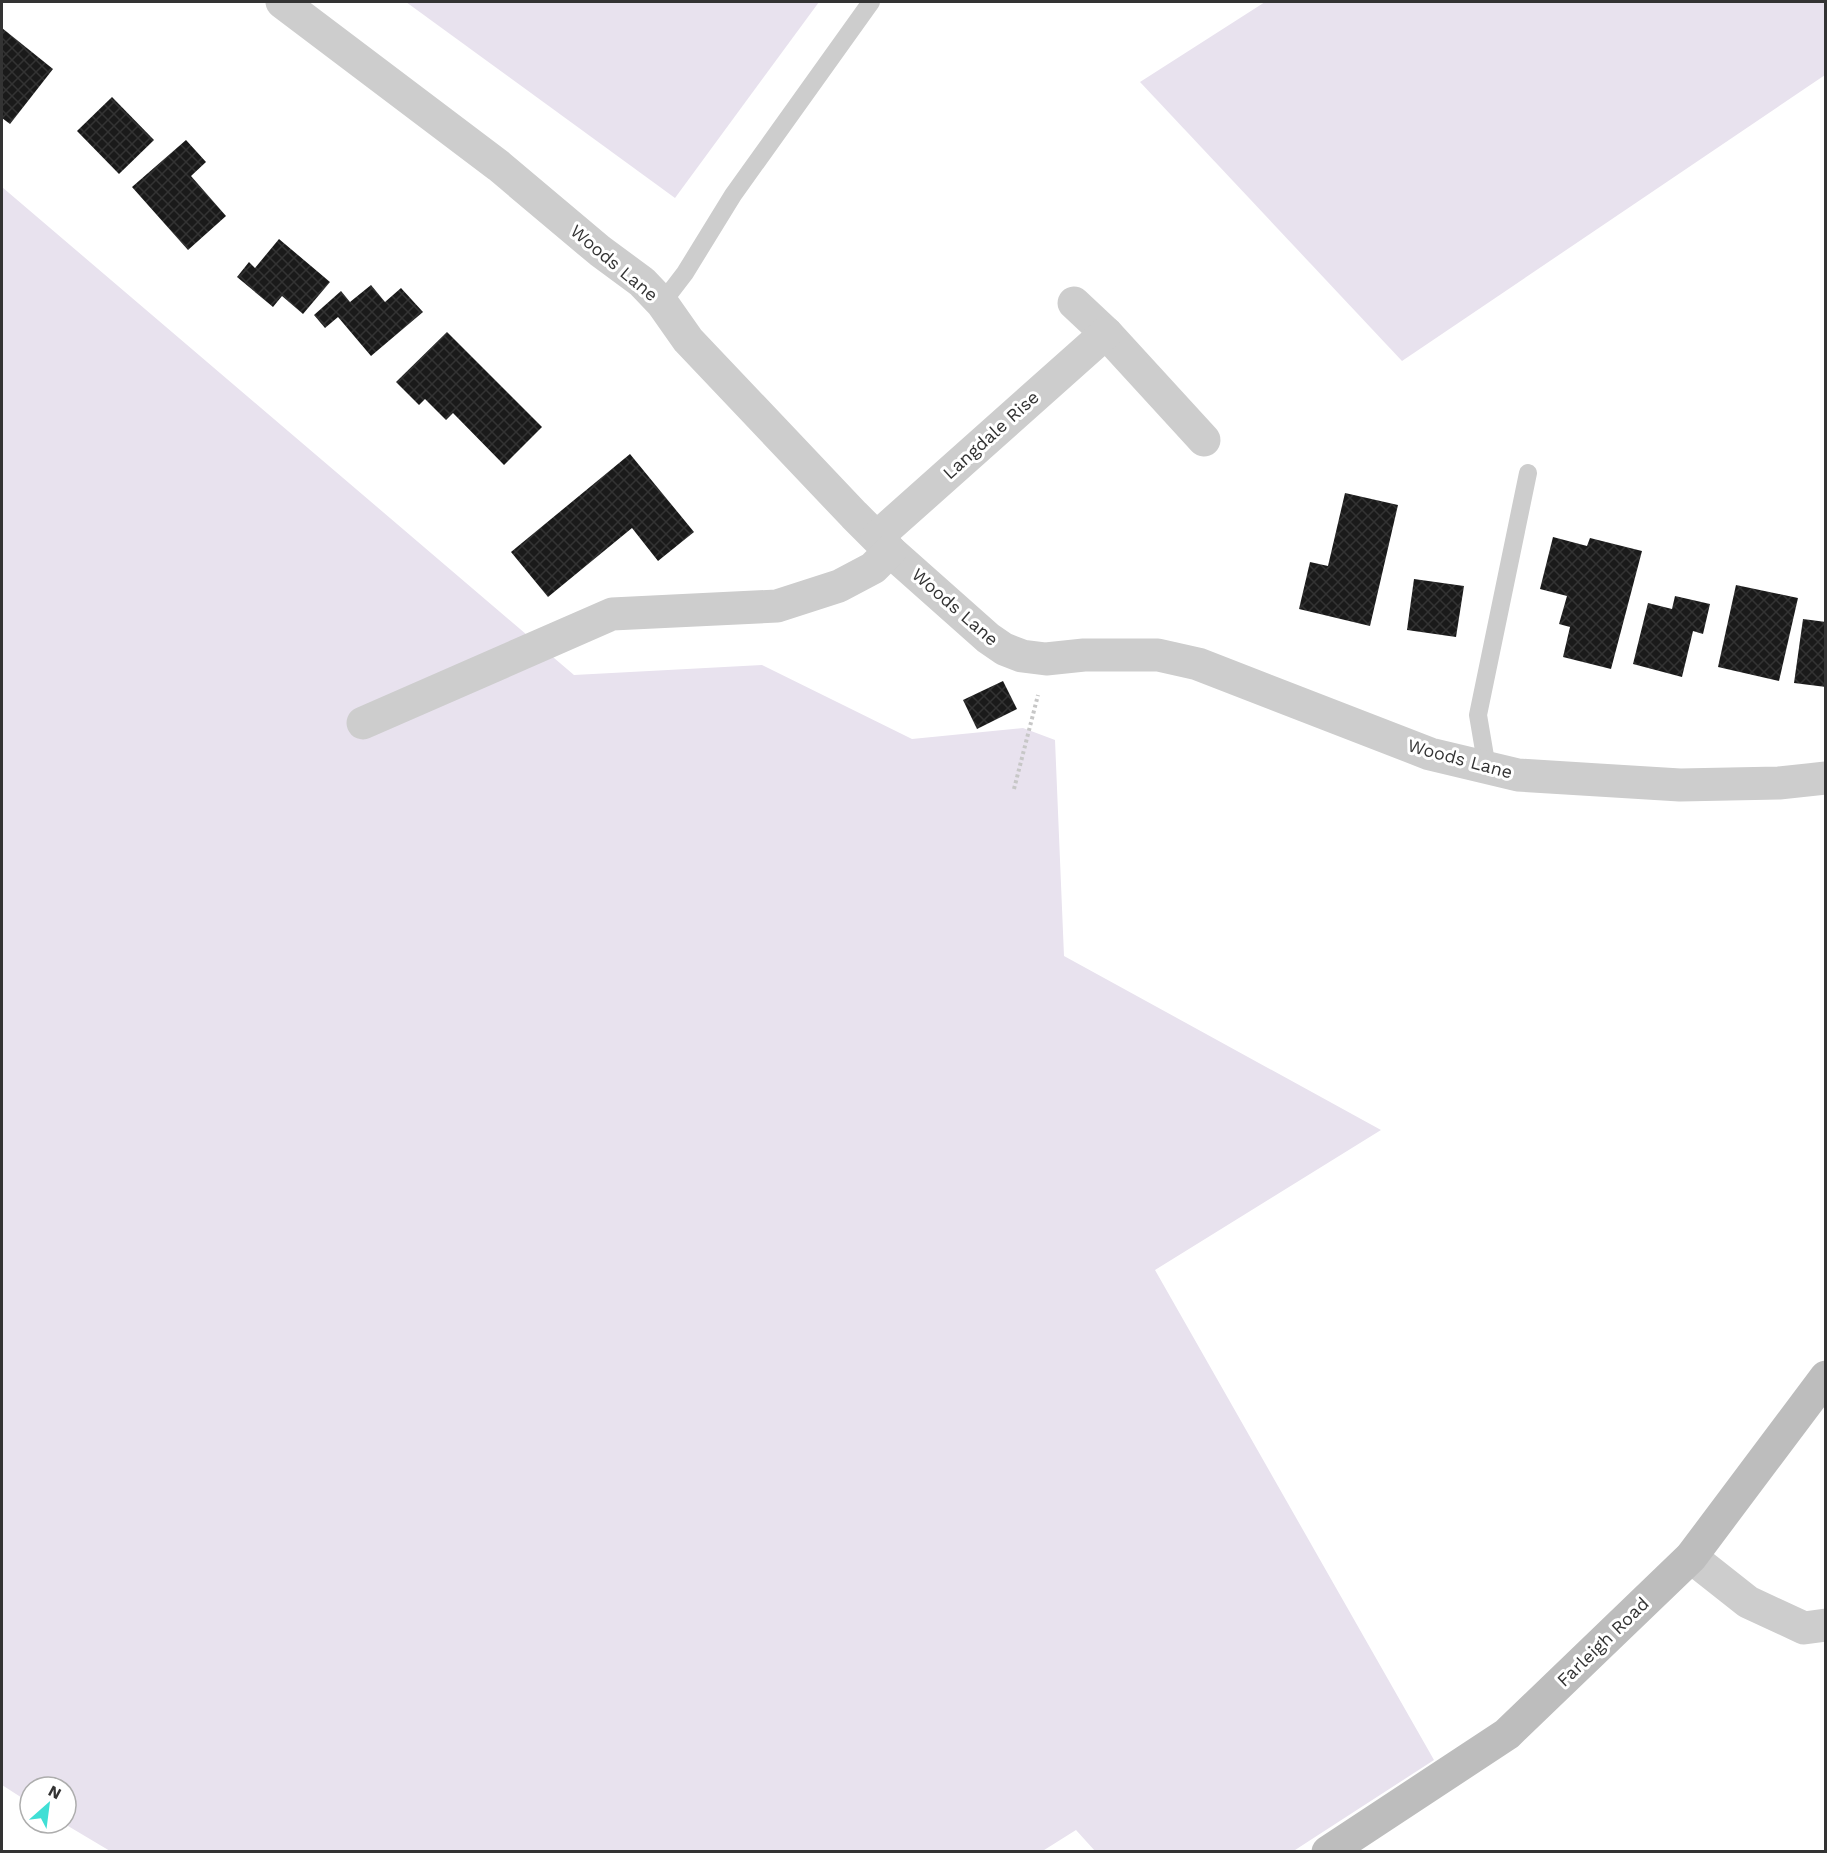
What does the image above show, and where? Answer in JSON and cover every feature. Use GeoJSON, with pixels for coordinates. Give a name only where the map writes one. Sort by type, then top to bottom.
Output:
{"type":"FeatureCollection","features":[{"type":"Feature","properties":{"kind":"main road","name":"Farleigh Road"},"geometry":{"type":"LineString","coordinates":[[1328,1851],[1507,1734],[1691,1557],[1826,1377]]}},
{"type":"Feature","properties":{"kind":"street","name":"Woods Lane"},"geometry":{"type":"LineString","coordinates":[[282,2],[499,166],[600,251],[642,282],[662,303],[688,340],[884,544],[988,638],[1004,649],[1022,656],[1046,659],[1084,655],[1158,655],[1198,664],[1430,754],[1518,775],[1680,785],[1779,783],[1826,777]]}},
{"type":"Feature","properties":{"kind":"street"},"geometry":{"type":"LineString","coordinates":[[1074,303],[1106,333],[1204,440]]}},
{"type":"Feature","properties":{"kind":"street","name":"Langdale Rise"},"geometry":{"type":"LineString","coordinates":[[363,723],[612,614],[777,606],[839,586],[873,568],[884,544],[1106,333]]}},
{"type":"Feature","properties":{"kind":"street"},"geometry":{"type":"LineString","coordinates":[[1691,1557],[1748,1602],[1804,1628],[1826,1625]]}},
{"type":"Feature","properties":{"kind":"lane"},"geometry":{"type":"LineString","coordinates":[[662,303],[685,273],[733,195],[871,2]]}},
{"type":"Feature","properties":{"kind":"lane"},"geometry":{"type":"LineString","coordinates":[[1487,768],[1478,715],[1528,473]]}},
{"type":"Feature","properties":{"kind":"path"},"geometry":{"type":"LineString","coordinates":[[1014,789],[1046,659]]}},
{"type":"Feature","properties":{"kind":"shaded area"},"geometry":{"type":"Polygon","coordinates":[[[406,2],[819,2],[675,198],[406,2]]]}},
{"type":"Feature","properties":{"kind":"shaded area"},"geometry":{"type":"Polygon","coordinates":[[[1265,2],[1825,2],[1825,75],[1402,361],[1140,82],[1265,2]]]}},
{"type":"Feature","properties":{"kind":"shaded area"},"geometry":{"type":"Polygon","coordinates":[[[2,187],[574,675],[762,665],[912,739],[1023,728],[1055,740],[1064,956],[1381,1130],[1155,1270],[1434,1760],[1292,1852],[1095,1851],[1076,1830],[1041,1852],[110,1851],[78,1832],[78,1775],[18,1775],[18,1795],[2,1785],[2,187]]]}},
{"type":"Feature","properties":{"kind":"building"},"geometry":{"type":"Polygon","coordinates":[[[2,28],[53,69],[10,124],[2,118],[2,28]]]}},
{"type":"Feature","properties":{"kind":"building"},"geometry":{"type":"Polygon","coordinates":[[[112,97],[154,140],[119,174],[77,131],[112,97]]]}},
{"type":"Feature","properties":{"kind":"building"},"geometry":{"type":"Polygon","coordinates":[[[186,140],[206,162],[191,176],[226,216],[188,250],[132,187],[186,140]]]}},
{"type":"Feature","properties":{"kind":"building"},"geometry":{"type":"Polygon","coordinates":[[[279,239],[330,282],[303,314],[282,296],[273,307],[237,277],[249,262],[255,268],[279,239]]]}},
{"type":"Feature","properties":{"kind":"building"},"geometry":{"type":"Polygon","coordinates":[[[371,285],[385,302],[401,288],[423,312],[371,356],[338,317],[325,328],[314,315],[341,291],[350,302],[371,285]]]}},
{"type":"Feature","properties":{"kind":"building"},"geometry":{"type":"Polygon","coordinates":[[[447,332],[542,427],[504,465],[453,413],[446,420],[425,399],[419,405],[396,382],[447,332]]]}},
{"type":"Feature","properties":{"kind":"building"},"geometry":{"type":"Polygon","coordinates":[[[630,454],[694,532],[658,561],[632,528],[548,597],[511,552],[630,454]]]}},
{"type":"Feature","properties":{"kind":"building"},"geometry":{"type":"Polygon","coordinates":[[[1345,493],[1398,505],[1370,626],[1299,609],[1310,562],[1328,566],[1345,493]]]}},
{"type":"Feature","properties":{"kind":"building"},"geometry":{"type":"Polygon","coordinates":[[[1553,537],[1587,546],[1590,538],[1642,551],[1611,669],[1563,657],[1570,627],[1559,624],[1567,596],[1540,589],[1553,537]]]}},
{"type":"Feature","properties":{"kind":"building"},"geometry":{"type":"Polygon","coordinates":[[[1414,579],[1464,586],[1456,637],[1407,630],[1414,579]]]}},
{"type":"Feature","properties":{"kind":"building"},"geometry":{"type":"Polygon","coordinates":[[[1736,585],[1798,598],[1779,681],[1718,667],[1736,585]]]}},
{"type":"Feature","properties":{"kind":"building"},"geometry":{"type":"Polygon","coordinates":[[[1675,596],[1710,604],[1703,634],[1693,631],[1682,677],[1633,664],[1648,603],[1672,609],[1675,596]]]}},
{"type":"Feature","properties":{"kind":"building"},"geometry":{"type":"Polygon","coordinates":[[[1803,619],[1826,622],[1826,687],[1794,683],[1803,619]]]}},
{"type":"Feature","properties":{"kind":"building"},"geometry":{"type":"Polygon","coordinates":[[[1003,681],[1017,709],[977,729],[963,700],[1003,681]]]}}]}
